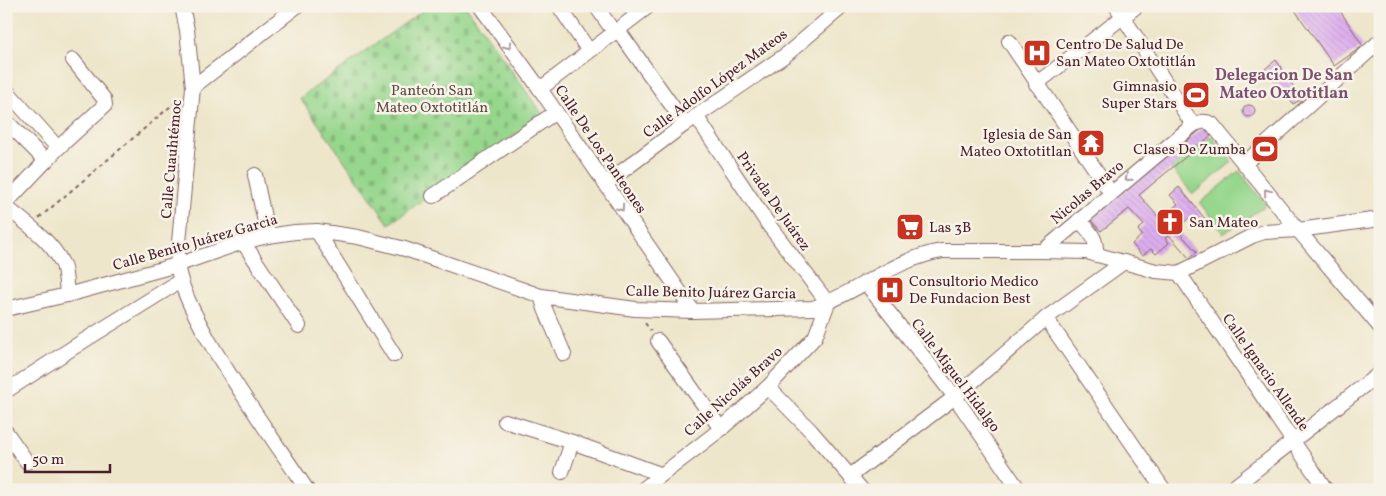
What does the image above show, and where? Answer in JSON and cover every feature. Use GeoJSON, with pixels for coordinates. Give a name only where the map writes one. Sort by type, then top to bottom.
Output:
{"type":"FeatureCollection","features":[{"type":"Feature","properties":{"kind":"street","name":"Calle Cuauhtémoc"},"geometry":{"type":"LineString","coordinates":[[182,6],[187,30],[193,87],[178,265],[180,280],[191,306],[224,366],[307,490]]}},
{"type":"Feature","properties":{"kind":"street"},"geometry":{"type":"LineString","coordinates":[[193,87],[296,6]]}},
{"type":"Feature","properties":{"kind":"street","name":"Calle De Los Panteones"},"geometry":{"type":"LineString","coordinates":[[480,6],[540,89],[693,311]]}},
{"type":"Feature","properties":{"kind":"street"},"geometry":{"type":"LineString","coordinates":[[559,6],[589,51]]}},
{"type":"Feature","properties":{"kind":"street","name":"Privada De Juárez"},"geometry":{"type":"LineString","coordinates":[[596,6],[691,120],[828,303]]}},
{"type":"Feature","properties":{"kind":"street"},"geometry":{"type":"LineString","coordinates":[[540,89],[589,51],[613,28],[649,6]]}},
{"type":"Feature","properties":{"kind":"street","name":"Calle Adolfo López Mateos"},"geometry":{"type":"LineString","coordinates":[[605,184],[691,120],[787,54],[843,6]]}},
{"type":"Feature","properties":{"kind":"street"},"geometry":{"type":"LineString","coordinates":[[1036,84],[1119,12],[1137,6]]}},
{"type":"Feature","properties":{"kind":"street"},"geometry":{"type":"LineString","coordinates":[[1119,12],[1193,125],[1201,122],[1212,124],[1380,327]]}},
{"type":"Feature","properties":{"kind":"street"},"geometry":{"type":"LineString","coordinates":[[1245,163],[1380,40]]}},
{"type":"Feature","properties":{"kind":"street"},"geometry":{"type":"LineString","coordinates":[[1009,42],[1111,193]]}},
{"type":"Feature","properties":{"kind":"street"},"geometry":{"type":"LineString","coordinates":[[67,296],[64,266],[47,243],[6,205],[58,148],[105,106],[104,99],[73,60]]}},
{"type":"Feature","properties":{"kind":"street"},"geometry":{"type":"LineString","coordinates":[[6,90],[58,148]]}},
{"type":"Feature","properties":{"kind":"street"},"geometry":{"type":"LineString","coordinates":[[433,196],[556,112]]}},
{"type":"Feature","properties":{"kind":"street"},"geometry":{"type":"LineString","coordinates":[[6,121],[46,161]]}},
{"type":"Feature","properties":{"kind":"street","name":"Nicolas Bravo"},"geometry":{"type":"LineString","coordinates":[[1043,250],[1193,125]]}},
{"type":"Feature","properties":{"kind":"street"},"geometry":{"type":"LineString","coordinates":[[255,175],[268,236]]}},
{"type":"Feature","properties":{"kind":"street"},"geometry":{"type":"LineString","coordinates":[[1179,274],[1252,236],[1264,232],[1298,230],[1380,219]]}},
{"type":"Feature","properties":{"kind":"street"},"geometry":{"type":"LineString","coordinates":[[1079,220],[1094,237],[1097,245],[1096,255]]}},
{"type":"Feature","properties":{"kind":"street"},"geometry":{"type":"LineString","coordinates":[[317,231],[394,355]]}},
{"type":"Feature","properties":{"kind":"street","name":"Calle Benito Juárez Garcia"},"geometry":{"type":"LineString","coordinates":[[6,309],[67,296],[178,265],[243,242],[268,236],[317,231],[358,237],[404,249],[541,296],[635,309],[693,311],[813,308],[828,303],[910,260],[942,251],[1043,250],[1087,252],[1156,271],[1179,274]]}},
{"type":"Feature","properties":{"kind":"street"},"geometry":{"type":"LineString","coordinates":[[243,242],[299,326]]}},
{"type":"Feature","properties":{"kind":"street"},"geometry":{"type":"LineString","coordinates":[[850,476],[955,397],[1046,318],[1124,262]]}},
{"type":"Feature","properties":{"kind":"street","name":"Calle Ignacio Allende"},"geometry":{"type":"LineString","coordinates":[[1179,274],[1237,362],[1294,441],[1326,490]]}},
{"type":"Feature","properties":{"kind":"street"},"geometry":{"type":"LineString","coordinates":[[6,391],[180,280]]}},
{"type":"Feature","properties":{"kind":"street","name":"Calle Miguel Hidalgo"},"geometry":{"type":"LineString","coordinates":[[865,282],[955,397],[1019,490]]}},
{"type":"Feature","properties":{"kind":"street"},"geometry":{"type":"LineString","coordinates":[[541,296],[544,309],[564,354]]}},
{"type":"Feature","properties":{"kind":"street","name":"Calle Nicolás Bravo"},"geometry":{"type":"LineString","coordinates":[[642,490],[660,474],[721,429],[768,387],[815,337],[828,303]]}},
{"type":"Feature","properties":{"kind":"street"},"geometry":{"type":"LineString","coordinates":[[1046,318],[1164,490]]}},
{"type":"Feature","properties":{"kind":"street"},"geometry":{"type":"LineString","coordinates":[[658,341],[721,429]]}},
{"type":"Feature","properties":{"kind":"street"},"geometry":{"type":"LineString","coordinates":[[1230,490],[1380,373]]}},
{"type":"Feature","properties":{"kind":"street"},"geometry":{"type":"LineString","coordinates":[[768,387],[811,431],[862,490]]}},
{"type":"Feature","properties":{"kind":"street"},"geometry":{"type":"LineString","coordinates":[[505,421],[572,442],[660,474]]}},
{"type":"Feature","properties":{"kind":"street"},"geometry":{"type":"LineString","coordinates":[[6,432],[27,462]]}},
{"type":"Feature","properties":{"kind":"street"},"geometry":{"type":"LineString","coordinates":[[562,472],[572,442]]}},
{"type":"Feature","properties":{"kind":"path"},"geometry":{"type":"LineString","coordinates":[[30,226],[193,87]]}},
{"type":"Feature","properties":{"kind":"path"},"geometry":{"type":"LineString","coordinates":[[635,309],[658,341]]}},
{"type":"Feature","properties":{"kind":"green space","name":"Panteón San Mateo Oxtotitlán"},"geometry":{"type":"Polygon","coordinates":[[[429,6],[466,6],[543,115],[389,224],[300,98],[429,6]]]}},
{"type":"Feature","properties":{"kind":"green space"},"geometry":{"type":"Polygon","coordinates":[[[1211,136],[1232,162],[1193,194],[1171,168],[1211,136]]]}},
{"type":"Feature","properties":{"kind":"green space"},"geometry":{"type":"Polygon","coordinates":[[[1239,171],[1266,205],[1223,234],[1200,203],[1239,171]]]}},
{"type":"Feature","properties":{"kind":"building"},"geometry":{"type":"Polygon","coordinates":[[[1292,6],[1337,6],[1363,46],[1334,66],[1292,6]]]}},
{"type":"Feature","properties":{"kind":"building"},"geometry":{"type":"Polygon","coordinates":[[[1276,60],[1302,99],[1293,104],[1265,69],[1276,60]]]}},
{"type":"Feature","properties":{"kind":"building"},"geometry":{"type":"Polygon","coordinates":[[[1247,105],[1251,105],[1255,111],[1251,117],[1247,117],[1243,113],[1243,109],[1247,105]]]}},
{"type":"Feature","properties":{"kind":"building"},"geometry":{"type":"Polygon","coordinates":[[[1204,127],[1211,136],[1139,195],[1160,219],[1178,204],[1170,195],[1179,187],[1206,220],[1197,227],[1189,218],[1176,229],[1197,252],[1189,258],[1169,235],[1165,238],[1169,243],[1156,254],[1151,249],[1142,256],[1132,244],[1142,235],[1138,230],[1144,225],[1129,209],[1101,231],[1090,219],[1204,127]]]}},
{"type":"Feature","properties":{"kind":"place","name":"Centro De Salud De San Mateo Oxtotitlán"},"geometry":{"type":"Point","coordinates":[1037,53]}},
{"type":"Feature","properties":{"kind":"place","name":"Gimnasio Super Stars"},"geometry":{"type":"Point","coordinates":[1196,95]}},
{"type":"Feature","properties":{"kind":"place","name":"Iglesia de San Mateo Oxtotitlan"},"geometry":{"type":"Point","coordinates":[1091,143]}},
{"type":"Feature","properties":{"kind":"place","name":"Clases De Zumba"},"geometry":{"type":"Point","coordinates":[1265,149]}},
{"type":"Feature","properties":{"kind":"place","name":"San Mateo"},"geometry":{"type":"Point","coordinates":[1170,222]}},
{"type":"Feature","properties":{"kind":"place","name":"Las 3B"},"geometry":{"type":"Point","coordinates":[910,227]}},
{"type":"Feature","properties":{"kind":"place","name":"Consultorio Medico De Fundacion Best"},"geometry":{"type":"Point","coordinates":[890,290]}},
{"type":"Feature","properties":{"kind":"district","name":"Delegacion De San Mateo Oxtotitlan"},"geometry":{"type":"Point","coordinates":[1284,83]}}]}
